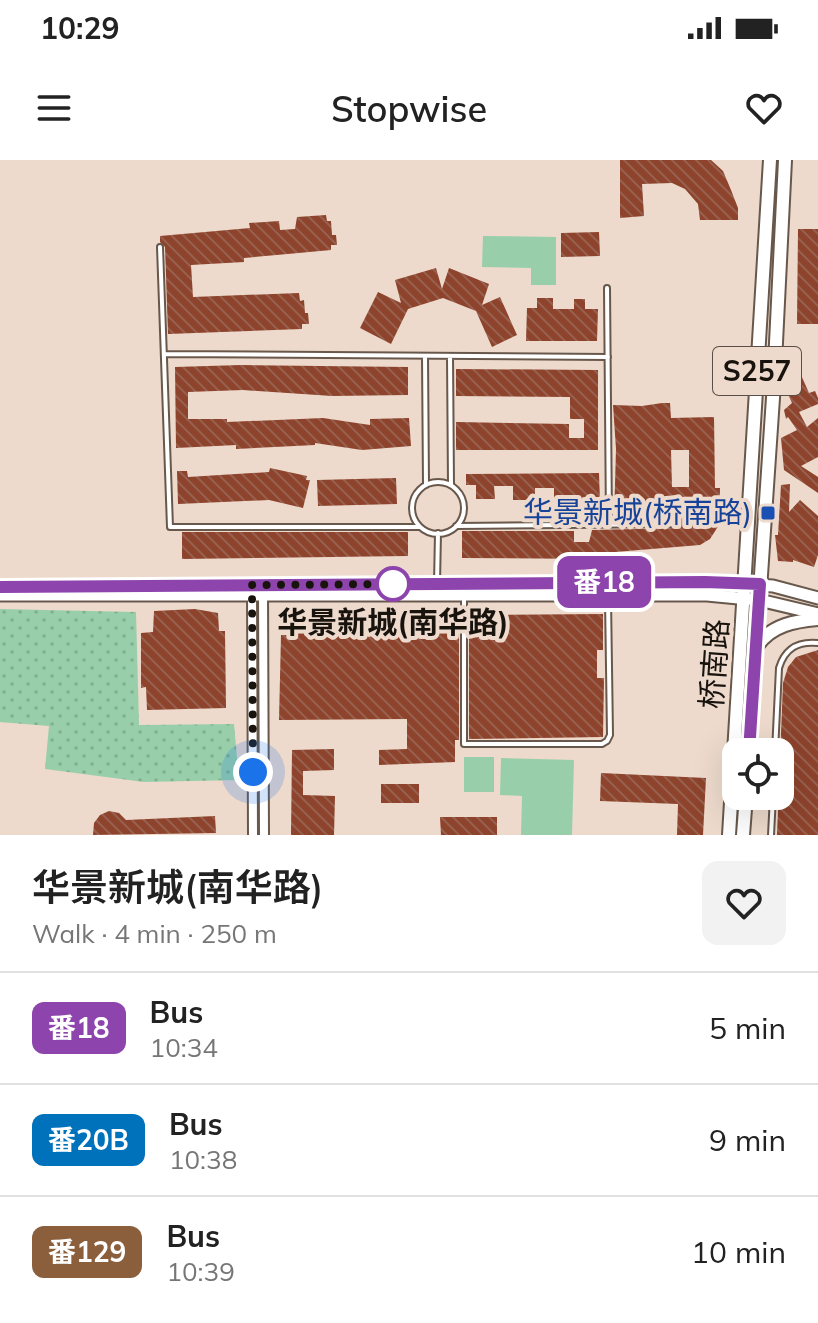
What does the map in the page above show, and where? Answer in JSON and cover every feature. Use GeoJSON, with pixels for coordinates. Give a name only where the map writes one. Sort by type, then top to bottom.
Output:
{"type":"FeatureCollection","features":[{"type":"Feature","properties":{"kind":"main road","name":"桥南路"},"geometry":{"type":"LineString","coordinates":[[729,835],[770,160]]}},
{"type":"Feature","properties":{"kind":"main road","name":"桥南路"},"geometry":{"type":"LineString","coordinates":[[750,738],[785,160]]}},
{"type":"Feature","properties":{"kind":"main road"},"geometry":{"type":"LineString","coordinates":[[756,648],[764,636],[778,627],[818,616]]}},
{"type":"Feature","properties":{"kind":"main road"},"geometry":{"type":"LineString","coordinates":[[743,835],[745,810]]}},
{"type":"Feature","properties":{"kind":"street"},"geometry":{"type":"LineString","coordinates":[[0,595],[437,584],[746,583],[818,598]]}},
{"type":"Feature","properties":{"kind":"street"},"geometry":{"type":"LineString","coordinates":[[0,587],[707,595],[759,600],[818,616]]}},
{"type":"Feature","properties":{"kind":"street"},"geometry":{"type":"LineString","coordinates":[[253,835],[257,590]]}},
{"type":"Feature","properties":{"kind":"street"},"geometry":{"type":"LineString","coordinates":[[257,590],[264,835]]}},
{"type":"Feature","properties":{"kind":"lane"},"geometry":{"type":"LineString","coordinates":[[160,247],[170,527],[420,527],[438,533],[456,526],[675,524]]}},
{"type":"Feature","properties":{"kind":"lane"},"geometry":{"type":"LineString","coordinates":[[607,288],[609,523]]}},
{"type":"Feature","properties":{"kind":"lane"},"geometry":{"type":"LineString","coordinates":[[165,354],[608,357]]}},
{"type":"Feature","properties":{"kind":"lane"},"geometry":{"type":"LineString","coordinates":[[425,356],[426,485]]}},
{"type":"Feature","properties":{"kind":"lane"},"geometry":{"type":"LineString","coordinates":[[450,356],[451,486]]}},
{"type":"Feature","properties":{"kind":"lane"},"geometry":{"type":"LineString","coordinates":[[420,527],[413,517],[412,504],[418,491],[426,485],[440,482],[451,486],[461,496],[463,517],[456,526]]}},
{"type":"Feature","properties":{"kind":"lane"},"geometry":{"type":"LineString","coordinates":[[437,584],[438,533]]}},
{"type":"Feature","properties":{"kind":"lane"},"geometry":{"type":"LineString","coordinates":[[464,594],[464,744],[602,744],[607,741],[610,735],[608,594]]}},
{"type":"Feature","properties":{"kind":"lane"},"geometry":{"type":"LineString","coordinates":[[776,738],[782,659],[791,647],[818,643]]}},
{"type":"Feature","properties":{"kind":"lane"},"geometry":{"type":"LineString","coordinates":[[771,835],[772,810]]}},
{"type":"Feature","properties":{"kind":"green space"},"geometry":{"type":"Polygon","coordinates":[[[483,236],[556,237],[556,285],[531,285],[531,268],[482,267],[483,236]]]}},
{"type":"Feature","properties":{"kind":"green space"},"geometry":{"type":"Polygon","coordinates":[[[0,609],[136,612],[139,725],[234,724],[239,780],[144,782],[45,769],[49,726],[0,722],[0,609]]]}},
{"type":"Feature","properties":{"kind":"green space"},"geometry":{"type":"Polygon","coordinates":[[[464,757],[494,757],[494,792],[464,792],[464,757]]]}},
{"type":"Feature","properties":{"kind":"green space"},"geometry":{"type":"Polygon","coordinates":[[[501,758],[574,760],[572,835],[521,835],[522,796],[500,795],[501,758]]]}},
{"type":"Feature","properties":{"kind":"building"},"geometry":{"type":"Polygon","coordinates":[[[620,160],[711,160],[723,171],[738,208],[738,220],[700,220],[698,204],[685,189],[672,183],[642,184],[644,216],[620,218],[620,160]]]}},
{"type":"Feature","properties":{"kind":"building"},"geometry":{"type":"Polygon","coordinates":[[[326,215],[327,221],[331,221],[332,235],[336,235],[337,245],[331,245],[331,250],[244,258],[244,262],[191,265],[193,297],[299,293],[300,301],[304,300],[309,324],[302,324],[302,329],[168,334],[165,247],[160,242],[160,236],[250,228],[249,223],[279,221],[280,230],[295,229],[297,217],[326,215]]]}},
{"type":"Feature","properties":{"kind":"building"},"geometry":{"type":"Polygon","coordinates":[[[798,229],[818,229],[818,324],[797,324],[798,229]]]}},
{"type":"Feature","properties":{"kind":"building"},"geometry":{"type":"Polygon","coordinates":[[[599,232],[600,256],[561,257],[561,233],[599,232]]]}},
{"type":"Feature","properties":{"kind":"building"},"geometry":{"type":"Polygon","coordinates":[[[436,268],[442,289],[449,268],[489,284],[482,305],[500,297],[517,335],[492,347],[476,311],[443,298],[408,309],[391,344],[360,328],[378,292],[401,303],[395,280],[436,268]]]}},
{"type":"Feature","properties":{"kind":"building"},"geometry":{"type":"Polygon","coordinates":[[[537,298],[553,298],[553,309],[574,309],[574,299],[585,299],[585,309],[598,309],[597,341],[526,341],[527,308],[537,308],[537,298]]]}},
{"type":"Feature","properties":{"kind":"building"},"geometry":{"type":"Polygon","coordinates":[[[175,367],[408,367],[408,395],[332,396],[243,390],[188,392],[188,419],[227,419],[227,422],[323,418],[370,425],[370,419],[409,418],[411,446],[362,450],[315,443],[236,449],[236,445],[176,448],[175,367]]]}},
{"type":"Feature","properties":{"kind":"building"},"geometry":{"type":"Polygon","coordinates":[[[456,369],[598,370],[598,450],[456,450],[456,422],[569,424],[569,438],[584,438],[584,419],[570,419],[570,397],[456,396],[456,369]]]}},
{"type":"Feature","properties":{"kind":"building"},"geometry":{"type":"Polygon","coordinates":[[[801,375],[809,393],[815,391],[818,398],[818,404],[799,412],[807,427],[818,418],[818,457],[801,466],[818,477],[818,493],[784,470],[781,438],[797,430],[788,417],[786,419],[784,410],[792,403],[783,383],[801,375]]]}},
{"type":"Feature","properties":{"kind":"building"},"geometry":{"type":"Polygon","coordinates":[[[670,403],[671,418],[714,417],[715,488],[720,488],[719,525],[710,539],[700,545],[603,553],[604,556],[597,556],[597,559],[462,558],[462,531],[574,531],[574,542],[589,542],[592,530],[678,528],[680,523],[676,519],[614,520],[616,449],[613,405],[670,403]],[[671,450],[672,487],[689,487],[689,450],[671,450]]]}},
{"type":"Feature","properties":{"kind":"building"},"geometry":{"type":"Polygon","coordinates":[[[270,468],[307,476],[306,480],[310,480],[303,508],[269,500],[178,504],[177,471],[187,471],[188,477],[269,472],[270,468]]]}},
{"type":"Feature","properties":{"kind":"building"},"geometry":{"type":"Polygon","coordinates":[[[599,473],[600,502],[604,502],[604,510],[588,510],[588,504],[554,504],[554,488],[535,488],[535,500],[513,500],[513,486],[494,486],[495,499],[476,499],[476,485],[466,485],[466,474],[599,473]]]}},
{"type":"Feature","properties":{"kind":"building"},"geometry":{"type":"Polygon","coordinates":[[[396,478],[397,504],[318,506],[317,480],[396,478]]]}},
{"type":"Feature","properties":{"kind":"building"},"geometry":{"type":"Polygon","coordinates":[[[790,484],[789,512],[800,500],[818,516],[818,555],[814,567],[793,560],[778,561],[775,535],[778,535],[781,485],[790,484]]]}},
{"type":"Feature","properties":{"kind":"building"},"geometry":{"type":"Polygon","coordinates":[[[182,532],[408,532],[408,556],[182,559],[182,532]]]}},
{"type":"Feature","properties":{"kind":"building"},"geometry":{"type":"Polygon","coordinates":[[[195,609],[218,613],[219,631],[225,631],[226,708],[147,710],[146,687],[141,688],[141,633],[153,632],[154,611],[195,609]]]}},
{"type":"Feature","properties":{"kind":"building"},"geometry":{"type":"Polygon","coordinates":[[[603,614],[603,650],[597,650],[597,678],[604,678],[603,737],[469,739],[469,621],[485,615],[603,614]]]}},
{"type":"Feature","properties":{"kind":"building"},"geometry":{"type":"Polygon","coordinates":[[[445,615],[454,619],[459,626],[459,740],[455,740],[455,762],[379,765],[379,750],[407,749],[407,719],[279,720],[281,635],[288,635],[288,625],[294,620],[306,616],[445,615]]]}},
{"type":"Feature","properties":{"kind":"building"},"geometry":{"type":"Polygon","coordinates":[[[818,650],[818,835],[777,835],[778,810],[794,810],[794,738],[781,738],[783,683],[788,667],[796,657],[818,650]]]}},
{"type":"Feature","properties":{"kind":"building"},"geometry":{"type":"Polygon","coordinates":[[[334,749],[334,770],[303,771],[303,795],[335,796],[334,835],[291,835],[292,750],[334,749]]]}},
{"type":"Feature","properties":{"kind":"building"},"geometry":{"type":"Polygon","coordinates":[[[601,773],[706,778],[703,835],[677,835],[678,804],[600,801],[601,773]]]}},
{"type":"Feature","properties":{"kind":"building"},"geometry":{"type":"Polygon","coordinates":[[[381,784],[419,784],[419,803],[381,803],[381,784]]]}},
{"type":"Feature","properties":{"kind":"building"},"geometry":{"type":"Polygon","coordinates":[[[109,811],[119,813],[126,820],[215,816],[216,833],[93,835],[94,823],[100,815],[109,811]]]}},
{"type":"Feature","properties":{"kind":"building"},"geometry":{"type":"Polygon","coordinates":[[[440,817],[497,817],[497,835],[441,835],[440,817]]]}},
{"type":"Feature","properties":{"kind":"bus line","name":"番18"},"geometry":{"type":"LineString","coordinates":[[0,587],[760,584],[750,738]]}},
{"type":"Feature","properties":{"kind":"place","name":"华景新城(桥南路)"},"geometry":{"type":"Point","coordinates":[768,513]}},
{"type":"Feature","properties":{"kind":"place","name":"华景新城(南华路)"},"geometry":{"type":"Point","coordinates":[393,584]}},
{"type":"Feature","properties":{"kind":"route"},"geometry":{"type":"LineString","coordinates":[[253,772],[252,585],[407,584],[393,584]]}}]}
